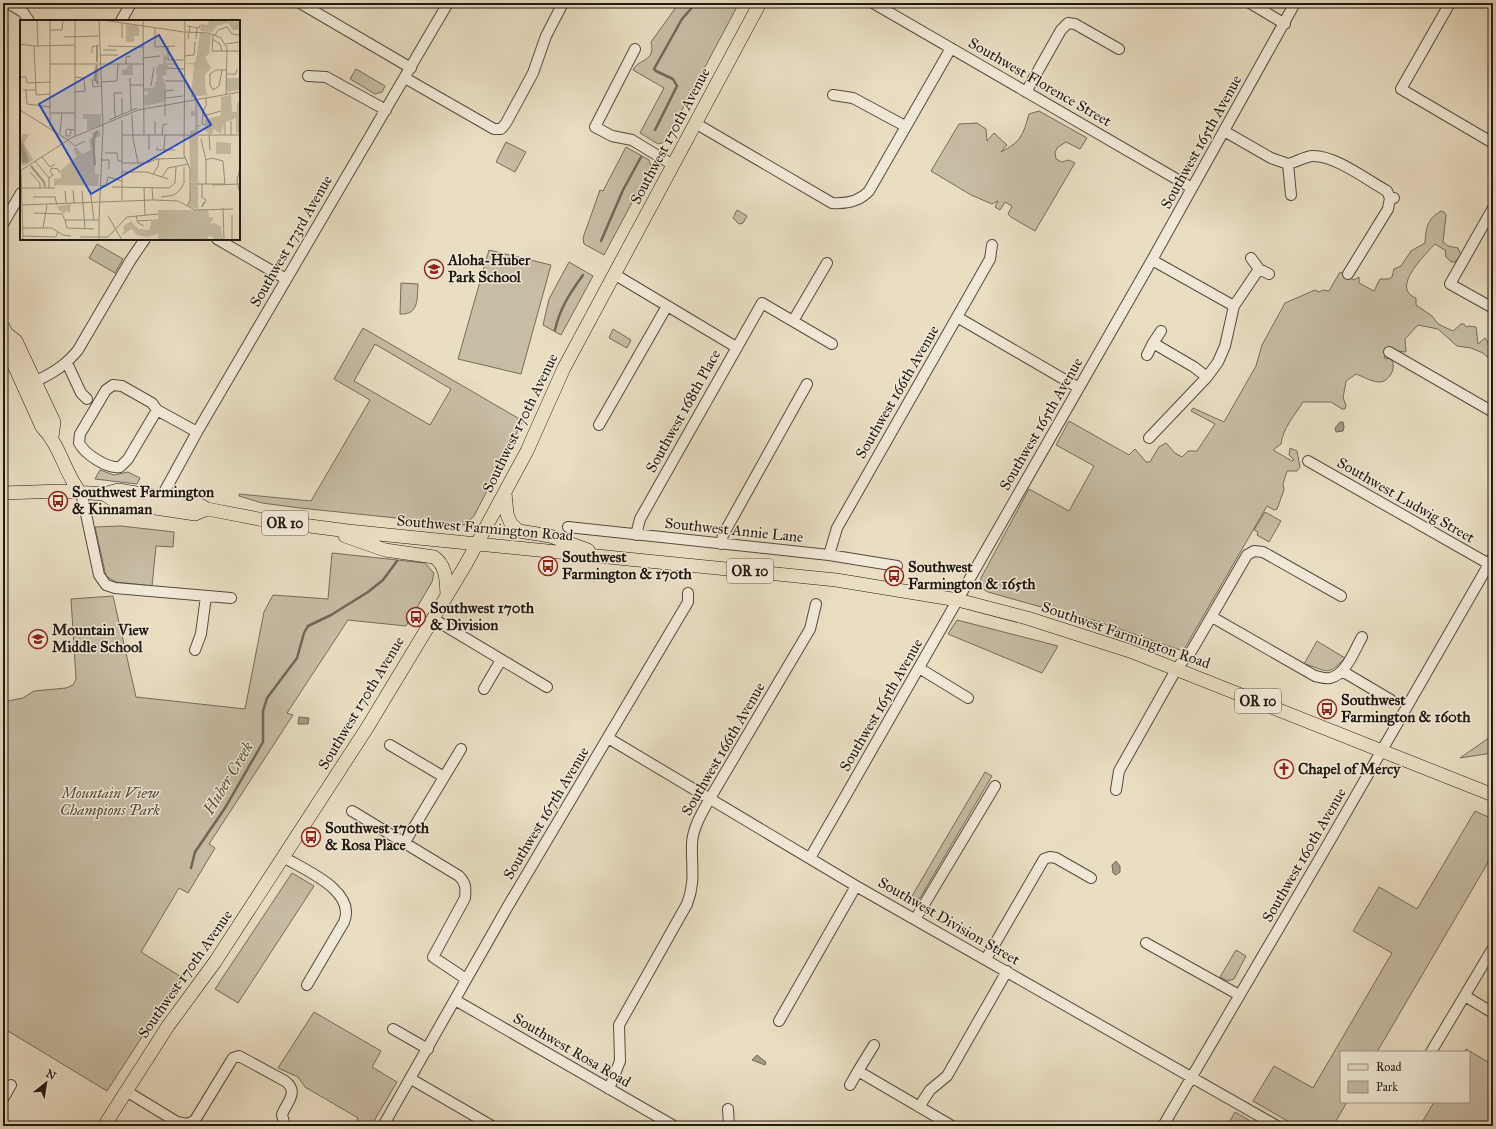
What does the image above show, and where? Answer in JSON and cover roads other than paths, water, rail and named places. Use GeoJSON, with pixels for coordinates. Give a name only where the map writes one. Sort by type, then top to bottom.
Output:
{"type":"FeatureCollection","features":[{"type":"Feature","properties":{"kind":"main road","name":"Southwest 170th Avenue"},"geometry":{"type":"LineString","coordinates":[[104,1126],[168,1026],[215,962],[392,688],[432,618],[477,545],[529,445],[564,368],[760,3]]}},
{"type":"Feature","properties":{"kind":"main road"},"geometry":{"type":"LineString","coordinates":[[4,330],[16,341],[36,381],[54,422],[52,437]]}},
{"type":"Feature","properties":{"kind":"main road"},"geometry":{"type":"LineString","coordinates":[[4,330],[5,345],[42,427],[52,437],[72,480],[79,491]]}},
{"type":"Feature","properties":{"kind":"main road","name":"Southwest Farmington Road"},"geometry":{"type":"LineString","coordinates":[[3,493],[79,491],[104,494],[118,490],[162,496],[197,503],[206,509],[264,520],[323,528],[477,545],[517,547],[836,580],[958,600],[1080,634],[1178,668],[1493,795]]}},
{"type":"Feature","properties":{"kind":"main road"},"geometry":{"type":"LineString","coordinates":[[504,492],[507,514],[512,524],[519,531],[550,536],[604,556]]}},
{"type":"Feature","properties":{"kind":"main road","name":"Southwest Farmington Road"},"geometry":{"type":"LineString","coordinates":[[104,494],[116,502],[195,514],[206,509]]}},
{"type":"Feature","properties":{"kind":"main road"},"geometry":{"type":"LineString","coordinates":[[323,528],[385,550],[434,557],[444,568],[447,595]]}},
{"type":"Feature","properties":{"kind":"street"},"geometry":{"type":"LineString","coordinates":[[8,3],[22,12],[29,20]]}},
{"type":"Feature","properties":{"kind":"street"},"geometry":{"type":"LineString","coordinates":[[122,20],[131,3]]}},
{"type":"Feature","properties":{"kind":"street"},"geometry":{"type":"LineString","coordinates":[[300,3],[412,68]]}},
{"type":"Feature","properties":{"kind":"street","name":"Southwest 173rd Avenue"},"geometry":{"type":"LineString","coordinates":[[162,496],[197,432],[412,68],[448,3]]}},
{"type":"Feature","properties":{"kind":"street"},"geometry":{"type":"LineString","coordinates":[[405,78],[494,129],[501,129],[506,123],[533,73],[546,36],[563,3]]}},
{"type":"Feature","properties":{"kind":"street","name":"Southwest Florence Street"},"geometry":{"type":"LineString","coordinates":[[873,3],[1192,188]]}},
{"type":"Feature","properties":{"kind":"street"},"geometry":{"type":"LineString","coordinates":[[1250,3],[1285,24]]}},
{"type":"Feature","properties":{"kind":"street","name":"Southwest 165th Avenue"},"geometry":{"type":"LineString","coordinates":[[810,858],[1152,260],[1285,24],[1295,3]]}},
{"type":"Feature","properties":{"kind":"street"},"geometry":{"type":"LineString","coordinates":[[1450,3],[1401,89],[1493,143]]}},
{"type":"Feature","properties":{"kind":"street"},"geometry":{"type":"LineString","coordinates":[[1026,92],[1061,30],[1068,23],[1075,24],[1119,49]]}},
{"type":"Feature","properties":{"kind":"street"},"geometry":{"type":"LineString","coordinates":[[695,123],[832,203],[841,204],[856,201],[864,197],[869,191],[951,48]]}},
{"type":"Feature","properties":{"kind":"street"},"geometry":{"type":"LineString","coordinates":[[636,49],[595,128],[612,136],[632,140],[673,165]]}},
{"type":"Feature","properties":{"kind":"street"},"geometry":{"type":"LineString","coordinates":[[308,76],[326,77],[386,110]]}},
{"type":"Feature","properties":{"kind":"street"},"geometry":{"type":"LineString","coordinates":[[833,95],[853,98],[905,126]]}},
{"type":"Feature","properties":{"kind":"street"},"geometry":{"type":"LineString","coordinates":[[1224,131],[1271,158],[1288,164],[1310,156],[1327,158],[1387,192],[1392,198],[1388,209],[1348,274]]}},
{"type":"Feature","properties":{"kind":"street"},"geometry":{"type":"LineString","coordinates":[[1288,164],[1291,195]]}},
{"type":"Feature","properties":{"kind":"street"},"geometry":{"type":"LineString","coordinates":[[3,224],[20,195]]}},
{"type":"Feature","properties":{"kind":"street"},"geometry":{"type":"LineString","coordinates":[[1493,208],[1450,284],[1493,308]]}},
{"type":"Feature","properties":{"kind":"street"},"geometry":{"type":"LineString","coordinates":[[36,381],[59,370],[78,350],[142,240]]}},
{"type":"Feature","properties":{"kind":"street"},"geometry":{"type":"LineString","coordinates":[[219,240],[286,279]]}},
{"type":"Feature","properties":{"kind":"street","name":"Southwest 166th Avenue"},"geometry":{"type":"LineString","coordinates":[[829,555],[837,528],[990,258],[992,245]]}},
{"type":"Feature","properties":{"kind":"street"},"geometry":{"type":"LineString","coordinates":[[1251,258],[1259,269],[1269,274]]}},
{"type":"Feature","properties":{"kind":"street"},"geometry":{"type":"LineString","coordinates":[[1152,260],[1234,306]]}},
{"type":"Feature","properties":{"kind":"street"},"geometry":{"type":"LineString","coordinates":[[827,263],[793,321],[832,344]]}},
{"type":"Feature","properties":{"kind":"street"},"geometry":{"type":"LineString","coordinates":[[1149,438],[1207,377],[1218,362],[1225,346],[1234,306],[1259,269]]}},
{"type":"Feature","properties":{"kind":"street"},"geometry":{"type":"LineString","coordinates":[[614,274],[736,347]]}},
{"type":"Feature","properties":{"kind":"street","name":"Southwest 168th Place"},"geometry":{"type":"LineString","coordinates":[[636,535],[640,519],[762,303],[793,321]]}},
{"type":"Feature","properties":{"kind":"street"},"geometry":{"type":"LineString","coordinates":[[599,425],[666,306]]}},
{"type":"Feature","properties":{"kind":"street"},"geometry":{"type":"LineString","coordinates":[[957,318],[1079,388]]}},
{"type":"Feature","properties":{"kind":"street"},"geometry":{"type":"LineString","coordinates":[[1147,355],[1161,331]]}},
{"type":"Feature","properties":{"kind":"street"},"geometry":{"type":"LineString","coordinates":[[1153,343],[1194,367],[1207,377]]}},
{"type":"Feature","properties":{"kind":"street"},"geometry":{"type":"LineString","coordinates":[[1389,352],[1493,412]]}},
{"type":"Feature","properties":{"kind":"street"},"geometry":{"type":"LineString","coordinates":[[67,363],[81,393],[88,400]]}},
{"type":"Feature","properties":{"kind":"street"},"geometry":{"type":"LineString","coordinates":[[721,544],[723,535],[807,384]]}},
{"type":"Feature","properties":{"kind":"street"},"geometry":{"type":"LineString","coordinates":[[157,410],[125,464],[120,467],[111,466],[84,451],[78,443],[80,434],[106,390],[113,385],[122,386],[152,403],[157,410],[197,432]]}},
{"type":"Feature","properties":{"kind":"street","name":"Southwest Ludwig Street"},"geometry":{"type":"LineString","coordinates":[[1308,461],[1491,561]]}},
{"type":"Feature","properties":{"kind":"street"},"geometry":{"type":"LineString","coordinates":[[79,491],[85,505],[99,575],[106,585],[115,588],[231,598]]}},
{"type":"Feature","properties":{"kind":"street","name":"Southwest Annie Lane"},"geometry":{"type":"LineString","coordinates":[[568,527],[829,555],[897,566]]}},
{"type":"Feature","properties":{"kind":"street"},"geometry":{"type":"LineString","coordinates":[[1116,790],[1119,771],[1178,668],[1192,650],[1245,558],[1254,551],[1261,551],[1341,596]]}},
{"type":"Feature","properties":{"kind":"street","name":"Southwest 160th Avenue"},"geometry":{"type":"LineString","coordinates":[[1163,1126],[1491,561]]}},
{"type":"Feature","properties":{"kind":"street","name":"Southwest 167th Avenue"},"geometry":{"type":"LineString","coordinates":[[383,1126],[428,1049],[466,979],[688,602],[688,593]]}},
{"type":"Feature","properties":{"kind":"street"},"geometry":{"type":"LineString","coordinates":[[195,650],[201,634],[206,596]]}},
{"type":"Feature","properties":{"kind":"street","name":"Southwest 166th Avenue"},"geometry":{"type":"LineString","coordinates":[[609,1089],[620,1061],[619,1025],[692,893],[694,880],[692,842],[696,827],[709,800],[810,629],[816,604]]}},
{"type":"Feature","properties":{"kind":"street"},"geometry":{"type":"LineString","coordinates":[[1212,617],[1315,676],[1331,678],[1342,672],[1362,637]]}},
{"type":"Feature","properties":{"kind":"street"},"geometry":{"type":"LineString","coordinates":[[432,618],[547,687]]}},
{"type":"Feature","properties":{"kind":"street"},"geometry":{"type":"LineString","coordinates":[[484,689],[501,660]]}},
{"type":"Feature","properties":{"kind":"street"},"geometry":{"type":"LineString","coordinates":[[919,668],[968,698]]}},
{"type":"Feature","properties":{"kind":"street"},"geometry":{"type":"LineString","coordinates":[[1342,672],[1391,700]]}},
{"type":"Feature","properties":{"kind":"street","name":"Southwest Division Street"},"geometry":{"type":"LineString","coordinates":[[608,738],[709,800],[856,886],[916,918],[1278,1126]]}},
{"type":"Feature","properties":{"kind":"street"},"geometry":{"type":"LineString","coordinates":[[390,745],[444,777]]}},
{"type":"Feature","properties":{"kind":"street"},"geometry":{"type":"LineString","coordinates":[[405,842],[461,749]]}},
{"type":"Feature","properties":{"kind":"street"},"geometry":{"type":"LineString","coordinates":[[916,918],[995,786]]}},
{"type":"Feature","properties":{"kind":"street"},"geometry":{"type":"LineString","coordinates":[[352,811],[459,876],[464,882],[466,887],[465,898],[433,957],[466,979]]}},
{"type":"Feature","properties":{"kind":"street"},"geometry":{"type":"LineString","coordinates":[[283,857],[332,886],[346,903],[347,911],[344,922],[307,985]]}},
{"type":"Feature","properties":{"kind":"street"},"geometry":{"type":"LineString","coordinates":[[986,959],[1042,862],[1047,857],[1056,858],[1091,878]]}},
{"type":"Feature","properties":{"kind":"street"},"geometry":{"type":"LineString","coordinates":[[779,1021],[856,886]]}},
{"type":"Feature","properties":{"kind":"street"},"geometry":{"type":"LineString","coordinates":[[1146,943],[1239,995]]}},
{"type":"Feature","properties":{"kind":"street"},"geometry":{"type":"LineString","coordinates":[[1432,1051],[1493,948]]}},
{"type":"Feature","properties":{"kind":"street"},"geometry":{"type":"LineString","coordinates":[[919,1106],[930,1090],[947,1076],[1007,971]]}},
{"type":"Feature","properties":{"kind":"street"},"geometry":{"type":"LineString","coordinates":[[1465,996],[1493,1013]]}},
{"type":"Feature","properties":{"kind":"street","name":"Southwest Rosa Road"},"geometry":{"type":"LineString","coordinates":[[455,1000],[674,1126]]}},
{"type":"Feature","properties":{"kind":"street"},"geometry":{"type":"LineString","coordinates":[[393,1029],[428,1049]]}},
{"type":"Feature","properties":{"kind":"street"},"geometry":{"type":"LineString","coordinates":[[850,1085],[874,1045]]}},
{"type":"Feature","properties":{"kind":"street"},"geometry":{"type":"LineString","coordinates":[[126,1091],[177,1122],[183,1124],[192,1123],[233,1058],[239,1055],[285,1081],[293,1089],[292,1095],[282,1115],[282,1123]]}},
{"type":"Feature","properties":{"kind":"street"},"geometry":{"type":"LineString","coordinates":[[858,1072],[952,1126]]}},
{"type":"Feature","properties":{"kind":"street"},"geometry":{"type":"LineString","coordinates":[[411,1079],[491,1126]]}},
{"type":"Feature","properties":{"kind":"street"},"geometry":{"type":"LineString","coordinates":[[3,1099],[11,1085]]}},
{"type":"Feature","properties":{"kind":"street"},"geometry":{"type":"LineString","coordinates":[[728,1109],[728,1126]]}},
{"type":"Feature","properties":{"kind":"waterway","name":"Huber Creek"},"geometry":{"type":"LineString","coordinates":[[655,130],[677,86],[673,79],[654,69],[682,19],[696,3]]}},
{"type":"Feature","properties":{"kind":"waterway","name":"Huber Creek"},"geometry":{"type":"LineString","coordinates":[[601,241],[623,190],[641,157]]}},
{"type":"Feature","properties":{"kind":"waterway","name":"Huber Creek"},"geometry":{"type":"LineString","coordinates":[[555,330],[566,301],[583,275]]}},
{"type":"Feature","properties":{"kind":"waterway","name":"Huber Creek"},"geometry":{"type":"LineString","coordinates":[[191,868],[195,852],[225,808],[263,742],[263,711],[267,698],[297,658],[304,633],[308,626],[331,615],[368,592],[383,580],[397,561]]}},
{"type":"Feature","properties":{"kind":"place","name":"Aloha-Huber Park School"},"geometry":{"type":"Point","coordinates":[434,269]}},
{"type":"Feature","properties":{"kind":"place","name":"Southwest Farmington & Kinnaman"},"geometry":{"type":"Point","coordinates":[58,501]}},
{"type":"Feature","properties":{"kind":"place","name":"Southwest Farmington & 170th"},"geometry":{"type":"Point","coordinates":[548,566]}},
{"type":"Feature","properties":{"kind":"place","name":"Southwest Farmington & 165th"},"geometry":{"type":"Point","coordinates":[894,576]}},
{"type":"Feature","properties":{"kind":"place","name":"Southwest 170th & Division"},"geometry":{"type":"Point","coordinates":[416,617]}},
{"type":"Feature","properties":{"kind":"place","name":"Mountain View Middle School"},"geometry":{"type":"Point","coordinates":[38,639]}},
{"type":"Feature","properties":{"kind":"place","name":"Southwest Farmington & 160th"},"geometry":{"type":"Point","coordinates":[1327,709]}},
{"type":"Feature","properties":{"kind":"place","name":"Chapel of Mercy"},"geometry":{"type":"Point","coordinates":[1284,769]}},
{"type":"Feature","properties":{"kind":"place","name":"Southwest 170th & Rosa Place"},"geometry":{"type":"Point","coordinates":[311,837]}},
{"type":"Feature","properties":{"kind":"park label","name":"Mountain View Champions Park"},"geometry":{"type":"Point","coordinates":[110,802]}}]}
